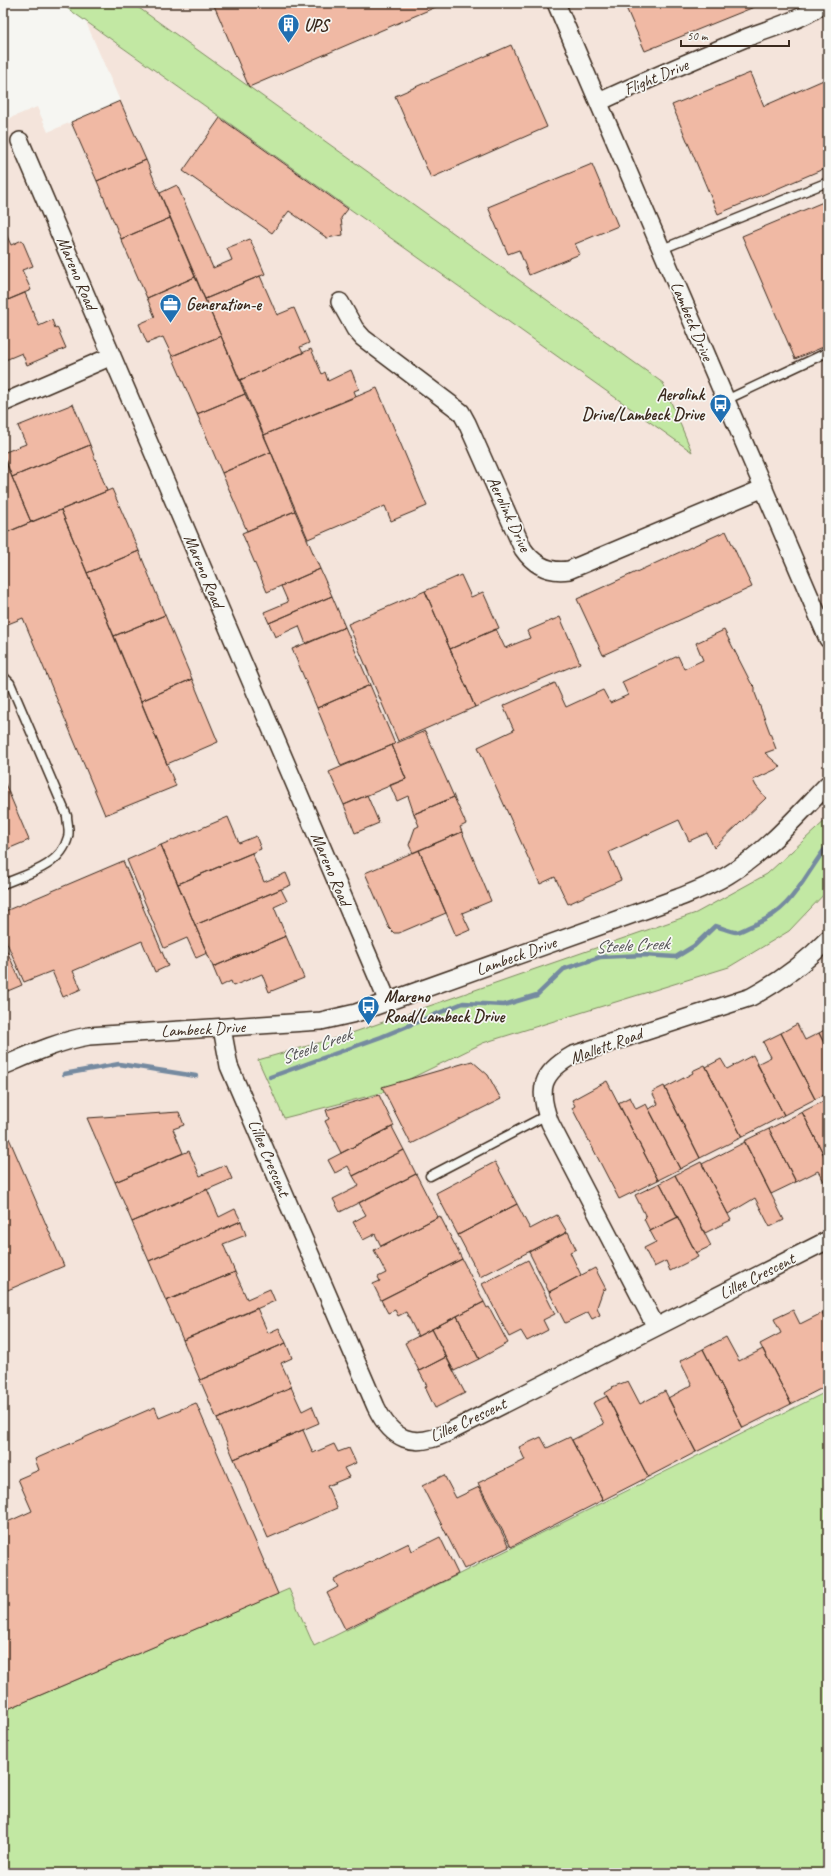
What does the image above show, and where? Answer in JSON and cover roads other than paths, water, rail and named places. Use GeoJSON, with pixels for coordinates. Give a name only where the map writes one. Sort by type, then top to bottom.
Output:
{"type":"FeatureCollection","features":[{"type":"Feature","properties":{"kind":"street","name":"Lambeck Drive"},"geometry":{"type":"LineString","coordinates":[[556,3],[828,639]]}},
{"type":"Feature","properties":{"kind":"street","name":"Flight Drive"},"geometry":{"type":"LineString","coordinates":[[599,102],[708,54],[795,19],[812,11],[822,3]]}},
{"type":"Feature","properties":{"kind":"street","name":"Mareno Road"},"geometry":{"type":"LineString","coordinates":[[20,141],[388,1002]]}},
{"type":"Feature","properties":{"kind":"street","name":"Aerolink Drive"},"geometry":{"type":"LineString","coordinates":[[340,302],[355,329],[363,338],[461,412],[468,423],[523,549],[530,559],[548,570],[560,572],[569,570],[764,488]]}},
{"type":"Feature","properties":{"kind":"street"},"geometry":{"type":"LineString","coordinates":[[3,403],[112,356]]}},
{"type":"Feature","properties":{"kind":"street","name":"Lambeck Drive"},"geometry":{"type":"LineString","coordinates":[[3,1066],[50,1046],[71,1039],[89,1036],[321,1021],[340,1017],[388,1002],[678,898],[718,881],[736,870],[768,843],[828,784]]}},
{"type":"Feature","properties":{"kind":"street","name":"Mallett Road"},"geometry":{"type":"LineString","coordinates":[[656,1327],[547,1115],[543,1105],[542,1091],[547,1077],[558,1064],[573,1055],[752,997],[794,970],[828,939]]}},
{"type":"Feature","properties":{"kind":"street","name":"Lillee Crescent"},"geometry":{"type":"LineString","coordinates":[[222,1028],[229,1066],[376,1407],[382,1419],[391,1431],[413,1442],[436,1438],[828,1240]]}},
{"type":"Feature","properties":{"kind":"lane"},"geometry":{"type":"LineString","coordinates":[[662,249],[828,182]]}},
{"type":"Feature","properties":{"kind":"lane"},"geometry":{"type":"LineString","coordinates":[[726,400],[828,352]]}},
{"type":"Feature","properties":{"kind":"lane"},"geometry":{"type":"LineString","coordinates":[[3,676],[10,683],[67,816],[69,836],[62,852],[56,860],[3,884]]}},
{"type":"Feature","properties":{"kind":"lane"},"geometry":{"type":"LineString","coordinates":[[430,1176],[547,1115]]}},
{"type":"Feature","properties":{"kind":"waterway","name":"Steele Creek"},"geometry":{"type":"LineString","coordinates":[[270,1077],[381,1037],[463,1003],[504,1005],[537,995],[564,969],[600,957],[644,955],[676,957],[694,946],[715,926],[734,932],[741,931],[766,919],[778,911],[796,892],[828,845]]}},
{"type":"Feature","properties":{"kind":"waterway","name":"Steele Creek"},"geometry":{"type":"LineString","coordinates":[[64,1074],[119,1064],[196,1076]]}},
{"type":"Feature","properties":{"kind":"place","name":"UPS"},"geometry":{"type":"Point","coordinates":[289,44]}},
{"type":"Feature","properties":{"kind":"place","name":"Generation-e"},"geometry":{"type":"Point","coordinates":[170,324]}},
{"type":"Feature","properties":{"kind":"place","name":"Aerolink Drive/Lambeck Drive"},"geometry":{"type":"Point","coordinates":[720,424]}},
{"type":"Feature","properties":{"kind":"place","name":"Mareno Road/Lambeck Drive"},"geometry":{"type":"Point","coordinates":[369,1026]}}]}
